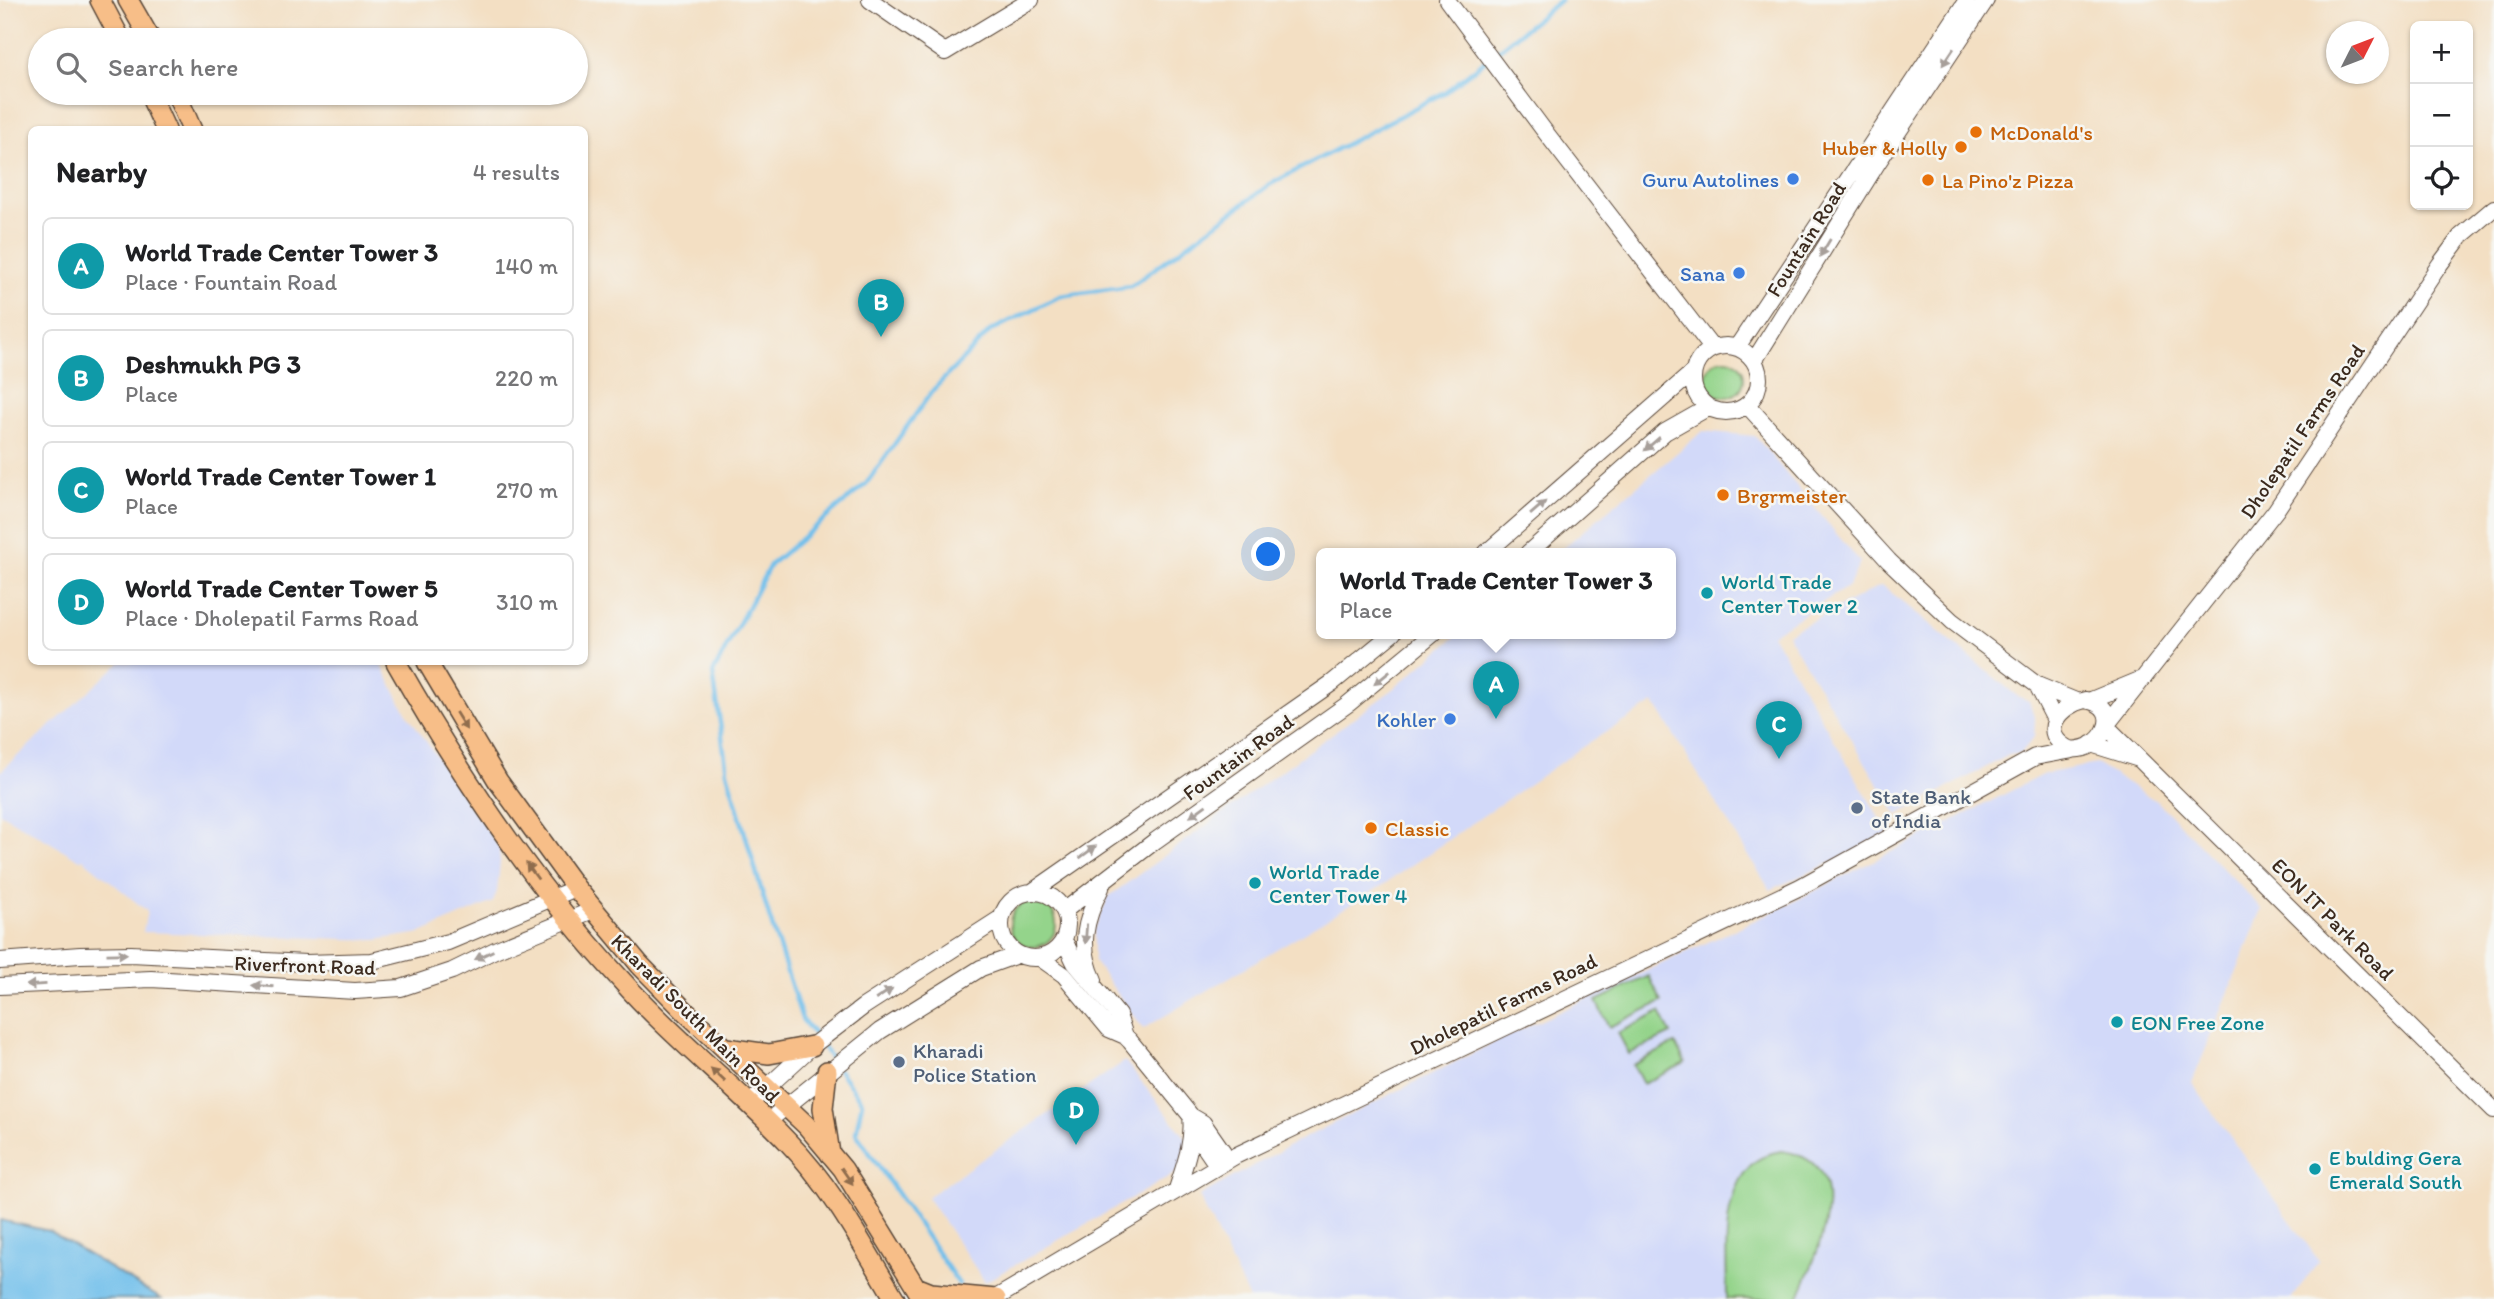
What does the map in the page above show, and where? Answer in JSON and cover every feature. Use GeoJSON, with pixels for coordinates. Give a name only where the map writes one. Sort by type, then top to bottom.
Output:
{"type":"FeatureCollection","features":[{"type":"Feature","properties":{"kind":"main road"},"geometry":{"type":"LineString","coordinates":[[100,0],[115,28]]}},
{"type":"Feature","properties":{"kind":"main road"},"geometry":{"type":"LineString","coordinates":[[128,0],[143,28]]}},
{"type":"Feature","properties":{"kind":"main road"},"geometry":{"type":"LineString","coordinates":[[155,105],[164,126]]}},
{"type":"Feature","properties":{"kind":"main road"},"geometry":{"type":"LineString","coordinates":[[181,105],[190,126]]}},
{"type":"Feature","properties":{"kind":"main road","name":"Kharadi South Main Road"},"geometry":{"type":"LineString","coordinates":[[398,665],[477,795],[552,897],[622,982],[788,1142],[823,1184],[895,1299]]}},
{"type":"Feature","properties":{"kind":"main road","name":"Kharadi South Main Road"},"geometry":{"type":"LineString","coordinates":[[429,665],[498,781],[593,910],[640,965],[687,1013],[806,1125],[874,1217],[919,1293]]}},
{"type":"Feature","properties":{"kind":"main road"},"geometry":{"type":"LineString","coordinates":[[726,1048],[769,1054],[819,1041]]}},
{"type":"Feature","properties":{"kind":"main road"},"geometry":{"type":"LineString","coordinates":[[830,1070],[823,1108],[830,1154]]}},
{"type":"Feature","properties":{"kind":"main road"},"geometry":{"type":"LineString","coordinates":[[919,1293],[995,1298]]}},
{"type":"Feature","properties":{"kind":"street"},"geometry":{"type":"LineString","coordinates":[[870,0],[945,52],[1031,0]]}},
{"type":"Feature","properties":{"kind":"street"},"geometry":{"type":"LineString","coordinates":[[1447,0],[1712,348]]}},
{"type":"Feature","properties":{"kind":"street","name":"Fountain Road"},"geometry":{"type":"LineString","coordinates":[[1737,347],[1967,0]]}},
{"type":"Feature","properties":{"kind":"street","name":"Fountain Road"},"geometry":{"type":"LineString","coordinates":[[1754,361],[1878,162],[1986,0]]}},
{"type":"Feature","properties":{"kind":"street","name":"Dholepatil Farms Road"},"geometry":{"type":"LineString","coordinates":[[2108,725],[2276,510],[2440,264],[2468,229],[2494,208]]}},
{"type":"Feature","properties":{"kind":"street"},"geometry":{"type":"LineString","coordinates":[[1492,548],[1693,372],[1700,357],[1712,348],[1721,345],[1737,347],[1754,361],[1759,374],[1758,387],[1747,405],[1726,412],[1709,407],[1697,395],[1693,372]]}},
{"type":"Feature","properties":{"kind":"street"},"geometry":{"type":"LineString","coordinates":[[1747,405],[1889,561],[1952,621],[2036,685],[2102,707],[2108,725],[2102,737],[2084,749],[2073,750],[2060,743],[2055,725],[2036,685]]}},
{"type":"Feature","properties":{"kind":"street"},"geometry":{"type":"LineString","coordinates":[[1534,548],[1665,432],[1709,407]]}},
{"type":"Feature","properties":{"kind":"street","name":"Fountain Road"},"geometry":{"type":"LineString","coordinates":[[749,1104],[819,1041],[863,1007],[1001,918],[1006,906],[1015,897],[1032,892],[1332,683],[1386,639]]}},
{"type":"Feature","properties":{"kind":"street","name":"Fountain Road"},"geometry":{"type":"LineString","coordinates":[[1064,911],[1155,841],[1348,704],[1427,639]]}},
{"type":"Feature","properties":{"kind":"street","name":"Dholepatil Farms Road"},"geometry":{"type":"LineString","coordinates":[[2084,701],[2143,678]]}},
{"type":"Feature","properties":{"kind":"street"},"geometry":{"type":"LineString","coordinates":[[2055,725],[2062,711],[2084,701]]}},
{"type":"Feature","properties":{"kind":"street","name":"Dholepatil Farms Road"},"geometry":{"type":"LineString","coordinates":[[2035,757],[2055,725]]}},
{"type":"Feature","properties":{"kind":"street","name":"EON IT Park Road"},"geometry":{"type":"LineString","coordinates":[[2108,725],[2494,1110]]}},
{"type":"Feature","properties":{"kind":"street"},"geometry":{"type":"LineString","coordinates":[[2091,744],[2142,759]]}},
{"type":"Feature","properties":{"kind":"street","name":"Dholepatil Farms Road"},"geometry":{"type":"LineString","coordinates":[[995,1298],[1223,1162],[1800,887],[2035,757],[2073,750]]}},
{"type":"Feature","properties":{"kind":"street"},"geometry":{"type":"LineString","coordinates":[[1097,989],[1089,969],[1085,937],[1091,907],[1105,880]]}},
{"type":"Feature","properties":{"kind":"street","name":"Riverfront Road"},"geometry":{"type":"LineString","coordinates":[[0,961],[131,954],[306,963],[372,961],[448,942],[576,888]]}},
{"type":"Feature","properties":{"kind":"street"},"geometry":{"type":"LineString","coordinates":[[1001,918],[1002,936],[1008,947],[1017,955],[1040,958],[1054,952],[1064,940],[1067,926],[1064,911],[1051,897],[1032,892]]}},
{"type":"Feature","properties":{"kind":"street","name":"Riverfront Road"},"geometry":{"type":"LineString","coordinates":[[0,986],[151,979],[355,990],[401,988],[452,971],[593,910]]}},
{"type":"Feature","properties":{"kind":"street"},"geometry":{"type":"LineString","coordinates":[[1064,940],[1075,963],[1118,1015],[1125,1037],[1192,1123]]}},
{"type":"Feature","properties":{"kind":"street"},"geometry":{"type":"LineString","coordinates":[[767,1122],[880,1031],[981,968],[1017,955]]}},
{"type":"Feature","properties":{"kind":"street"},"geometry":{"type":"LineString","coordinates":[[1040,958],[1064,975],[1110,1029],[1125,1037]]}},
{"type":"Feature","properties":{"kind":"street"},"geometry":{"type":"LineString","coordinates":[[1192,1123],[1203,1123],[1223,1162]]}},
{"type":"Feature","properties":{"kind":"street"},"geometry":{"type":"LineString","coordinates":[[1177,1189],[1192,1123]]}},
{"type":"Feature","properties":{"kind":"shaded area"},"geometry":{"type":"Polygon","coordinates":[[[1703,431],[1755,436],[1860,562],[1849,586],[1772,634],[1890,836],[1770,890],[1654,703],[1590,742],[1380,887],[1143,1029],[1094,961],[1094,930],[1108,897],[1391,691],[1453,639],[1676,639],[1676,548],[1563,548],[1703,431]]]}},
{"type":"Feature","properties":{"kind":"shaded area"},"geometry":{"type":"Polygon","coordinates":[[[1882,585],[2017,696],[2029,701],[2035,719],[2034,737],[2021,753],[2009,755],[1897,815],[1787,634],[1882,585]]]}},
{"type":"Feature","properties":{"kind":"shaded area"},"geometry":{"type":"Polygon","coordinates":[[[118,665],[382,665],[406,712],[499,847],[497,891],[493,902],[421,933],[376,940],[143,932],[147,911],[83,859],[80,860],[0,813],[0,772],[118,665]]]}},
{"type":"Feature","properties":{"kind":"shaded area","name":"EON Free Zone"},"geometry":{"type":"Polygon","coordinates":[[[2096,764],[2158,802],[2262,909],[2192,1083],[2319,1261],[2291,1299],[1249,1299],[1199,1196],[1298,1141],[1501,1039],[1785,906],[2044,774],[2096,764]]]}},
{"type":"Feature","properties":{"kind":"shaded area"},"geometry":{"type":"Polygon","coordinates":[[[1125,1061],[1202,1158],[985,1282],[927,1197],[1125,1061]]]}},
{"type":"Feature","properties":{"kind":"green space"},"geometry":{"type":"Polygon","coordinates":[[[1725,359],[1739,364],[1744,378],[1739,392],[1725,397],[1711,392],[1706,378],[1711,364],[1725,359]]]}},
{"type":"Feature","properties":{"kind":"green space"},"geometry":{"type":"Polygon","coordinates":[[[1033,901],[1049,908],[1056,924],[1049,940],[1033,947],[1017,940],[1010,924],[1017,908],[1033,901]]]}},
{"type":"Feature","properties":{"kind":"green space"},"geometry":{"type":"Polygon","coordinates":[[[1649,976],[1662,1002],[1609,1027],[1596,1001],[1649,976]]]}},
{"type":"Feature","properties":{"kind":"green space"},"geometry":{"type":"Polygon","coordinates":[[[1660,1012],[1671,1034],[1629,1054],[1618,1033],[1660,1012]]]}},
{"type":"Feature","properties":{"kind":"green space"},"geometry":{"type":"Polygon","coordinates":[[[1675,1043],[1685,1063],[1643,1084],[1633,1065],[1675,1043]]]}},
{"type":"Feature","properties":{"kind":"green space"},"geometry":{"type":"Polygon","coordinates":[[[1781,1151],[1806,1158],[1820,1172],[1827,1191],[1827,1213],[1814,1259],[1798,1299],[1727,1299],[1727,1234],[1735,1190],[1745,1172],[1760,1158],[1781,1151]]]}},
{"type":"Feature","properties":{"kind":"water"},"geometry":{"type":"Polygon","coordinates":[[[0,1220],[49,1231],[161,1299],[0,1299],[0,1220]]]}},
{"type":"Feature","properties":{"kind":"waterway"},"geometry":{"type":"LineString","coordinates":[[1493,54],[1561,0]]}},
{"type":"Feature","properties":{"kind":"waterway"},"geometry":{"type":"LineString","coordinates":[[816,1037],[802,1019],[727,772],[713,673],[770,565],[866,484],[933,390],[990,331],[1060,296],[1131,286],[1269,185],[1445,92],[1487,59]]}},
{"type":"Feature","properties":{"kind":"waterway"},"geometry":{"type":"LineString","coordinates":[[821,1044],[834,1063]]}},
{"type":"Feature","properties":{"kind":"waterway"},"geometry":{"type":"LineString","coordinates":[[839,1070],[862,1102],[856,1133],[959,1284]]}},
{"type":"Feature","properties":{"kind":"place","name":"McDonald's"},"geometry":{"type":"Point","coordinates":[1976,132]}},
{"type":"Feature","properties":{"kind":"place","name":"Huber & Holly"},"geometry":{"type":"Point","coordinates":[1961,147]}},
{"type":"Feature","properties":{"kind":"place","name":"Guru Autolines"},"geometry":{"type":"Point","coordinates":[1793,179]}},
{"type":"Feature","properties":{"kind":"place","name":"La Pino'z Pizza"},"geometry":{"type":"Point","coordinates":[1928,180]}},
{"type":"Feature","properties":{"kind":"place","name":"Sana"},"geometry":{"type":"Point","coordinates":[1739,273]}},
{"type":"Feature","properties":{"kind":"place","name":"Deshmukh PG 3"},"geometry":{"type":"Point","coordinates":[881,337]}},
{"type":"Feature","properties":{"kind":"place","name":"Brgrmeister"},"geometry":{"type":"Point","coordinates":[1723,495]}},
{"type":"Feature","properties":{"kind":"place","name":"World Trade Center Tower 2"},"geometry":{"type":"Point","coordinates":[1707,593]}},
{"type":"Feature","properties":{"kind":"place","name":"Kohler"},"geometry":{"type":"Point","coordinates":[1450,719]}},
{"type":"Feature","properties":{"kind":"place","name":"World Trade Center Tower 3"},"geometry":{"type":"Point","coordinates":[1496,719]}},
{"type":"Feature","properties":{"kind":"place","name":"World Trade Center Tower 1"},"geometry":{"type":"Point","coordinates":[1779,759]}},
{"type":"Feature","properties":{"kind":"place","name":"State Bank of India"},"geometry":{"type":"Point","coordinates":[1857,808]}},
{"type":"Feature","properties":{"kind":"place","name":"Classic"},"geometry":{"type":"Point","coordinates":[1371,828]}},
{"type":"Feature","properties":{"kind":"place","name":"World Trade Center Tower 4"},"geometry":{"type":"Point","coordinates":[1255,883]}},
{"type":"Feature","properties":{"kind":"place","name":"EON Free Zone"},"geometry":{"type":"Point","coordinates":[2117,1022]}},
{"type":"Feature","properties":{"kind":"place","name":"Kharadi Police Station"},"geometry":{"type":"Point","coordinates":[899,1062]}},
{"type":"Feature","properties":{"kind":"place","name":"World Trade Center Tower 5"},"geometry":{"type":"Point","coordinates":[1076,1145]}},
{"type":"Feature","properties":{"kind":"place","name":"E bulding Gera Emerald South"},"geometry":{"type":"Point","coordinates":[2315,1169]}}]}
